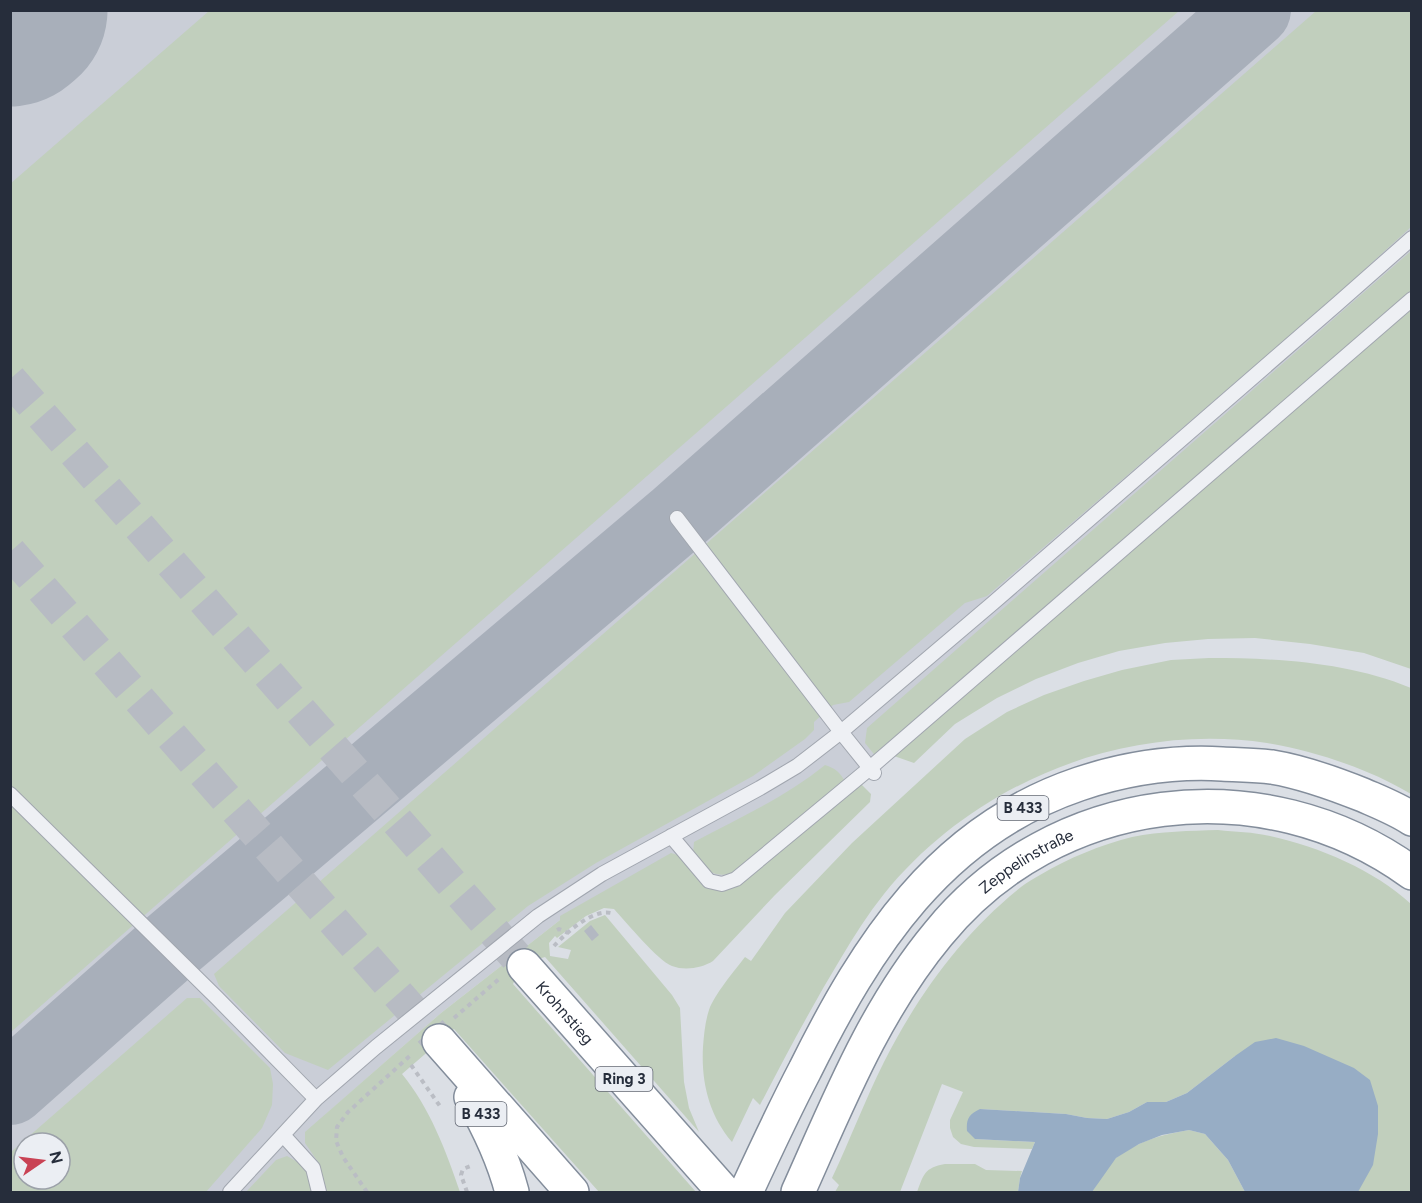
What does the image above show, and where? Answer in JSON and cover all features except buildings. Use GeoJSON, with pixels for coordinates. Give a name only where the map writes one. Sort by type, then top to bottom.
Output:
{"type":"FeatureCollection","features":[{"type":"Feature","properties":{"kind":"highway","name":"B 433"},"geometry":{"type":"LineString","coordinates":[[746,1192],[815,1049],[845,994],[893,921],[925,883],[948,861],[977,838],[1037,801],[1096,778],[1143,766],[1215,763],[1272,767],[1307,775],[1373,799],[1412,819]]}},
{"type":"Feature","properties":{"kind":"highway","name":"Zeppelinstraße"},"geometry":{"type":"LineString","coordinates":[[798,1192],[854,1066],[892,998],[924,951],[973,896],[1013,865],[1055,840],[1102,822],[1151,810],[1197,806],[1248,808],[1273,812],[1331,830],[1362,843],[1412,873]]}},
{"type":"Feature","properties":{"kind":"highway","name":"Krohnstieg"},"geometry":{"type":"LineString","coordinates":[[524,966],[724,1192]]}},
{"type":"Feature","properties":{"kind":"highway","name":"B 433"},"geometry":{"type":"LineString","coordinates":[[513,1192],[500,1152],[439,1041],[572,1192]]}},
{"type":"Feature","properties":{"kind":"lane"},"geometry":{"type":"LineString","coordinates":[[230,1192],[316,1099],[376,1047],[538,916],[602,874],[760,788],[796,766],[841,732],[1412,238]]}},
{"type":"Feature","properties":{"kind":"lane"},"geometry":{"type":"LineString","coordinates":[[671,836],[709,881],[722,884],[736,879],[872,771],[1412,299]]}},
{"type":"Feature","properties":{"kind":"lane"},"geometry":{"type":"LineString","coordinates":[[677,518],[872,771]]}},
{"type":"Feature","properties":{"kind":"lane"},"geometry":{"type":"LineString","coordinates":[[10,794],[316,1099]]}},
{"type":"Feature","properties":{"kind":"lane"},"geometry":{"type":"LineString","coordinates":[[283,1135],[313,1168],[320,1192]]}},
{"type":"Feature","properties":{"kind":"path"},"geometry":{"type":"LineString","coordinates":[[554,946],[588,918],[604,912],[611,913]]}},
{"type":"Feature","properties":{"kind":"path"},"geometry":{"type":"LineString","coordinates":[[552,932],[559,929],[568,933]]}},
{"type":"Feature","properties":{"kind":"path"},"geometry":{"type":"LineString","coordinates":[[467,1192],[461,1175],[463,1169],[474,1164]]}},
{"type":"Feature","properties":{"kind":"shaded area"},"geometry":{"type":"Polygon","coordinates":[[[10,11],[1411,11],[1411,304],[721,907],[680,860],[560,920],[441,1013],[326,1114],[322,1121],[355,1192],[11,1192],[10,11]]]}},
{"type":"Feature","properties":{"kind":"green space"},"geometry":{"type":"Polygon","coordinates":[[[209,11],[1179,11],[11,1032],[10,184],[209,11]]]}},
{"type":"Feature","properties":{"kind":"green space"},"geometry":{"type":"Polygon","coordinates":[[[1316,11],[1411,11],[1411,227],[1332,299],[987,596],[965,603],[849,702],[833,705],[814,722],[814,730],[805,739],[753,776],[596,863],[528,906],[328,1070],[285,1053],[219,986],[214,974],[1316,11]]]}},
{"type":"Feature","properties":{"kind":"green space"},"geometry":{"type":"Polygon","coordinates":[[[1411,251],[1411,293],[877,758],[865,743],[867,728],[1411,251]]]}},
{"type":"Feature","properties":{"kind":"green space"},"geometry":{"type":"Polygon","coordinates":[[[1411,304],[1411,669],[1364,653],[1255,638],[1165,643],[1119,651],[1036,679],[997,698],[955,724],[914,763],[894,756],[1411,304]]]}},
{"type":"Feature","properties":{"kind":"green space"},"geometry":{"type":"Polygon","coordinates":[[[1209,658],[1312,663],[1362,672],[1411,688],[1411,794],[1373,774],[1318,754],[1267,743],[1213,739],[1160,742],[1107,752],[1056,769],[1007,791],[962,820],[921,854],[884,894],[861,925],[830,976],[760,1105],[753,1098],[732,1142],[717,1121],[705,1085],[703,1047],[709,1010],[720,990],[745,957],[751,961],[785,913],[852,843],[965,739],[1007,712],[1044,695],[1122,670],[1171,660],[1209,658]]]}},
{"type":"Feature","properties":{"kind":"green space"},"geometry":{"type":"Polygon","coordinates":[[[825,765],[837,771],[845,782],[737,873],[721,875],[711,872],[693,853],[694,842],[778,797],[825,765]]]}},
{"type":"Feature","properties":{"kind":"green space"},"geometry":{"type":"Polygon","coordinates":[[[859,782],[871,794],[870,802],[775,895],[713,961],[699,967],[677,968],[672,966],[650,949],[614,909],[604,908],[586,916],[557,938],[555,936],[549,943],[550,956],[568,959],[571,950],[558,947],[590,921],[605,915],[672,995],[680,1008],[684,1082],[689,1108],[699,1132],[545,957],[526,967],[513,984],[696,1192],[599,1192],[454,1029],[402,1074],[429,1115],[460,1192],[246,1192],[276,1160],[287,1156],[301,1164],[321,1182],[320,1165],[305,1143],[305,1132],[441,1013],[560,920],[560,916],[671,853],[681,856],[724,890],[859,782]]]}},
{"type":"Feature","properties":{"kind":"green space"},"geometry":{"type":"Polygon","coordinates":[[[1218,830],[1270,836],[1327,853],[1363,870],[1411,904],[1411,1192],[1358,1192],[1359,1189],[1235,1056],[1187,1093],[1166,1102],[1147,1102],[1129,1112],[1107,1119],[980,1109],[975,1139],[1035,1142],[1032,1149],[974,1147],[961,1144],[953,1137],[950,1120],[963,1092],[942,1084],[900,1192],[835,1192],[839,1185],[832,1178],[877,1076],[897,1037],[943,967],[979,925],[1000,905],[1040,875],[1108,844],[1154,834],[1218,830]]]}},
{"type":"Feature","properties":{"kind":"green space"},"geometry":{"type":"Polygon","coordinates":[[[187,998],[200,998],[270,1068],[273,1084],[272,1105],[262,1128],[206,1192],[11,1192],[12,1151],[12,1191],[72,1191],[72,1131],[35,1131],[187,998]]]}},
{"type":"Feature","properties":{"kind":"green space"},"geometry":{"type":"Polygon","coordinates":[[[1189,1130],[1205,1134],[1228,1160],[1245,1192],[1092,1192],[1111,1164],[1125,1151],[1152,1139],[1189,1130]]]}},
{"type":"Feature","properties":{"kind":"green space"},"geometry":{"type":"Polygon","coordinates":[[[945,1164],[975,1164],[986,1170],[1022,1171],[1018,1192],[917,1192],[929,1170],[945,1164]]]}},
{"type":"Feature","properties":{"kind":"water"},"geometry":{"type":"Polygon","coordinates":[[[1276,1038],[1304,1046],[1354,1068],[1370,1080],[1378,1106],[1378,1134],[1373,1165],[1358,1192],[1245,1192],[1228,1160],[1205,1134],[1189,1130],[1162,1135],[1139,1144],[1116,1158],[1092,1192],[1018,1192],[1020,1178],[1035,1142],[975,1139],[967,1131],[969,1117],[980,1109],[1107,1119],[1129,1112],[1147,1102],[1166,1102],[1187,1093],[1255,1042],[1276,1038]]]}},
{"type":"Feature","properties":{"kind":"taxiway"},"geometry":{"type":"LineString","coordinates":[[10,1088],[167,949],[677,518],[1254,10]]}},
{"type":"Feature","properties":{"kind":"runway"},"geometry":{"type":"LineString","coordinates":[[10,15],[16,10]]}},
{"type":"Feature","properties":{"kind":"tunnel"},"geometry":{"type":"LineString","coordinates":[[10,379],[524,966]]}},
{"type":"Feature","properties":{"kind":"tunnel"},"geometry":{"type":"LineString","coordinates":[[10,552],[439,1041]]}}]}
